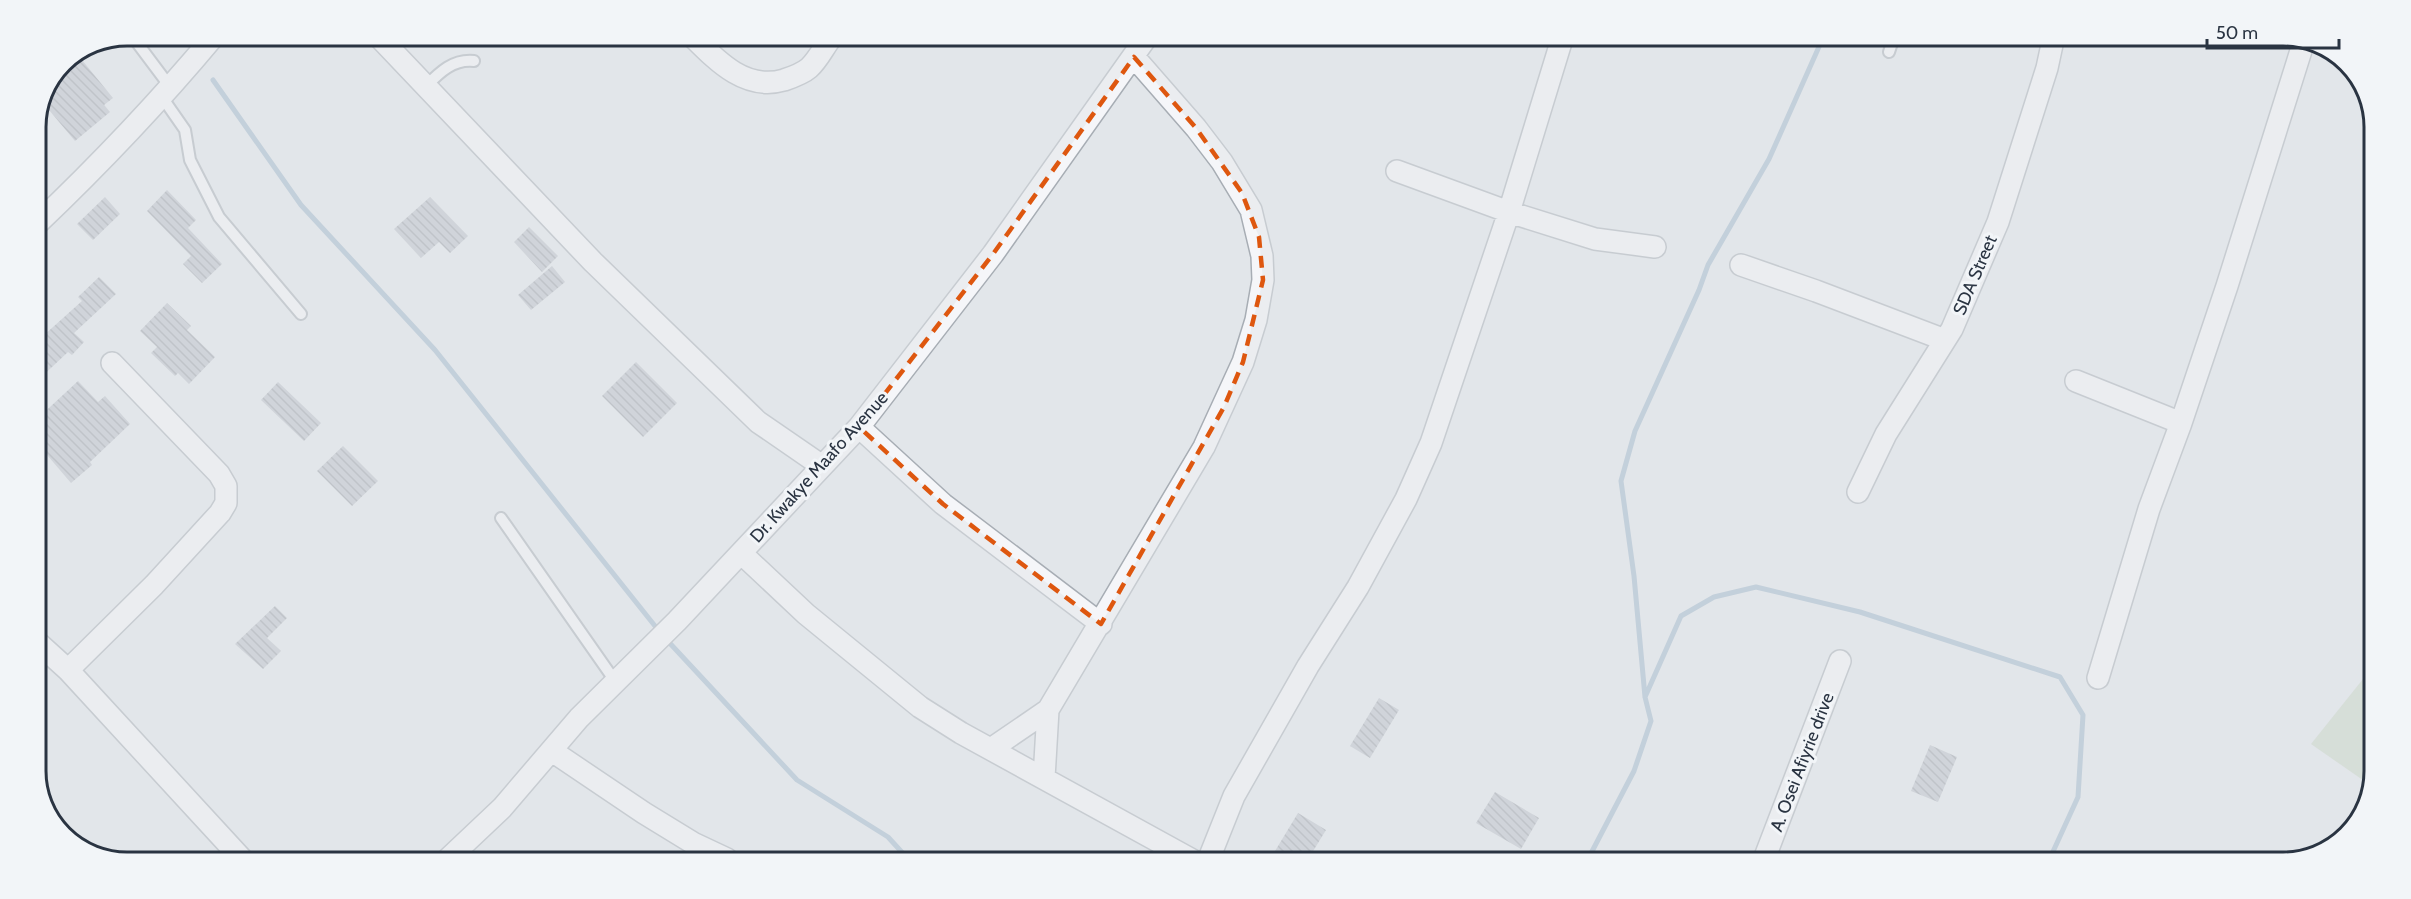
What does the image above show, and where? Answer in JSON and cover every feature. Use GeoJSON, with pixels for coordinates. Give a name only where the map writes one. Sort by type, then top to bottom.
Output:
{"type":"FeatureCollection","features":[{"type":"Feature","properties":{"kind":"street"},"geometry":{"type":"LineString","coordinates":[[47,215],[99,166],[206,46]]}},
{"type":"Feature","properties":{"kind":"street"},"geometry":{"type":"LineString","coordinates":[[388,46],[593,262],[758,422],[822,466]]}},
{"type":"Feature","properties":{"kind":"street"},"geometry":{"type":"LineString","coordinates":[[702,46],[735,74],[748,81],[760,83],[773,83],[799,74],[810,67],[825,46]]}},
{"type":"Feature","properties":{"kind":"street","name":"Dr. Kwakye Maafo Avenue"},"geometry":{"type":"LineString","coordinates":[[463,852],[579,718],[677,621],[859,427],[993,254],[1141,46]]}},
{"type":"Feature","properties":{"kind":"street"},"geometry":{"type":"LineString","coordinates":[[1211,852],[1227,811],[1244,777],[1308,666],[1358,587],[1406,499],[1431,443],[1509,212],[1560,46]]}},
{"type":"Feature","properties":{"kind":"street","name":"SDA Street"},"geometry":{"type":"LineString","coordinates":[[1858,492],[1886,434],[1945,340],[1998,222],[2047,68],[2052,46]]}},
{"type":"Feature","properties":{"kind":"street"},"geometry":{"type":"LineString","coordinates":[[2098,678],[2149,509],[2181,423],[2301,49]]}},
{"type":"Feature","properties":{"kind":"street"},"geometry":{"type":"LineString","coordinates":[[991,748],[1048,710],[1204,447],[1243,362],[1256,320],[1263,280],[1259,237],[1251,210],[1242,193],[1196,128],[1134,57]]}},
{"type":"Feature","properties":{"kind":"street"},"geometry":{"type":"LineString","coordinates":[[1397,171],[1509,212],[1595,239],[1655,247]]}},
{"type":"Feature","properties":{"kind":"street"},"geometry":{"type":"LineString","coordinates":[[1741,265],[1945,340]]}},
{"type":"Feature","properties":{"kind":"street"},"geometry":{"type":"LineString","coordinates":[[68,670],[162,577],[215,519],[226,503],[225,486],[219,474],[112,363]]}},
{"type":"Feature","properties":{"kind":"street"},"geometry":{"type":"LineString","coordinates":[[2076,381],[2181,423]]}},
{"type":"Feature","properties":{"kind":"street"},"geometry":{"type":"LineString","coordinates":[[859,427],[944,504],[1101,624]]}},
{"type":"Feature","properties":{"kind":"street"},"geometry":{"type":"LineString","coordinates":[[741,554],[806,614],[920,707],[961,734],[991,748],[1178,852]]}},
{"type":"Feature","properties":{"kind":"street"},"geometry":{"type":"LineString","coordinates":[[47,651],[68,670],[235,852]]}},
{"type":"Feature","properties":{"kind":"street","name":"A. Osei Afiyrie drive"},"geometry":{"type":"LineString","coordinates":[[1767,852],[1840,661]]}},
{"type":"Feature","properties":{"kind":"street"},"geometry":{"type":"LineString","coordinates":[[1044,778],[1048,710]]}},
{"type":"Feature","properties":{"kind":"street"},"geometry":{"type":"LineString","coordinates":[[552,751],[697,851]]}},
{"type":"Feature","properties":{"kind":"lane"},"geometry":{"type":"LineString","coordinates":[[138,46],[185,130],[190,160],[219,217],[301,314]]}},
{"type":"Feature","properties":{"kind":"lane"},"geometry":{"type":"LineString","coordinates":[[1889,52],[1891,46]]}},
{"type":"Feature","properties":{"kind":"lane"},"geometry":{"type":"LineString","coordinates":[[426,86],[453,63],[462,60],[474,61]]}},
{"type":"Feature","properties":{"kind":"lane"},"geometry":{"type":"LineString","coordinates":[[501,518],[615,681]]}},
{"type":"Feature","properties":{"kind":"highlighted area"},"geometry":{"type":"Polygon","coordinates":[[[1134,57],[1196,128],[1242,193],[1259,237],[1263,280],[1243,362],[1224,407],[1101,624],[943,504],[859,427],[993,254],[1134,57]]]}},
{"type":"Feature","properties":{"kind":"green space"},"geometry":{"type":"Polygon","coordinates":[[[2364,678],[2364,781],[2311,744],[2364,678]]]}},
{"type":"Feature","properties":{"kind":"building"},"geometry":{"type":"Polygon","coordinates":[[[82,60],[113,98],[104,105],[110,112],[75,141],[49,109],[60,82],[82,60]]]}},
{"type":"Feature","properties":{"kind":"building"},"geometry":{"type":"Polygon","coordinates":[[[167,190],[196,220],[188,228],[222,264],[202,283],[183,264],[191,256],[147,211],[167,190]]]}},
{"type":"Feature","properties":{"kind":"building"},"geometry":{"type":"Polygon","coordinates":[[[105,197],[120,214],[93,240],[77,224],[105,197]]]}},
{"type":"Feature","properties":{"kind":"building"},"geometry":{"type":"Polygon","coordinates":[[[430,197],[468,236],[450,253],[439,242],[421,258],[394,229],[430,197]]]}},
{"type":"Feature","properties":{"kind":"building"},"geometry":{"type":"Polygon","coordinates":[[[529,227],[558,256],[542,272],[514,242],[529,227]]]}},
{"type":"Feature","properties":{"kind":"building"},"geometry":{"type":"Polygon","coordinates":[[[552,266],[565,282],[531,310],[518,295],[552,266]]]}},
{"type":"Feature","properties":{"kind":"building"},"geometry":{"type":"Polygon","coordinates":[[[99,277],[116,294],[74,333],[84,342],[72,355],[68,352],[47,372],[47,332],[82,301],[78,297],[99,277]]]}},
{"type":"Feature","properties":{"kind":"building"},"geometry":{"type":"Polygon","coordinates":[[[167,303],[191,326],[187,330],[215,357],[189,384],[178,373],[175,376],[151,353],[157,347],[140,331],[167,303]]]}},
{"type":"Feature","properties":{"kind":"building"},"geometry":{"type":"Polygon","coordinates":[[[636,362],[677,403],[643,437],[602,396],[636,362]]]}},
{"type":"Feature","properties":{"kind":"building"},"geometry":{"type":"Polygon","coordinates":[[[78,381],[98,402],[105,396],[130,424],[90,462],[92,465],[71,483],[47,455],[47,410],[78,381]]]}},
{"type":"Feature","properties":{"kind":"building"},"geometry":{"type":"Polygon","coordinates":[[[278,382],[321,423],[304,441],[261,400],[278,382]]]}},
{"type":"Feature","properties":{"kind":"building"},"geometry":{"type":"Polygon","coordinates":[[[343,446],[378,481],[352,506],[317,471],[343,446]]]}},
{"type":"Feature","properties":{"kind":"building"},"geometry":{"type":"Polygon","coordinates":[[[275,606],[287,618],[267,638],[281,651],[263,669],[235,644],[275,606]]]}},
{"type":"Feature","properties":{"kind":"building"},"geometry":{"type":"Polygon","coordinates":[[[1379,698],[1399,710],[1370,758],[1350,746],[1379,698]]]}},
{"type":"Feature","properties":{"kind":"building"},"geometry":{"type":"Polygon","coordinates":[[[1930,745],[1957,757],[1938,802],[1911,791],[1930,745]]]}},
{"type":"Feature","properties":{"kind":"building"},"geometry":{"type":"Polygon","coordinates":[[[1495,792],[1539,818],[1521,849],[1476,823],[1495,792]]]}},
{"type":"Feature","properties":{"kind":"building"},"geometry":{"type":"Polygon","coordinates":[[[1298,813],[1326,830],[1313,852],[1274,852],[1298,813]]]}},
{"type":"Feature","properties":{"kind":"waterway"},"geometry":{"type":"LineString","coordinates":[[1592,852],[1634,771],[1651,721],[1645,697],[1634,576],[1621,481],[1635,431],[1699,290],[1708,265],[1769,159],[1819,46]]}},
{"type":"Feature","properties":{"kind":"waterway"},"geometry":{"type":"LineString","coordinates":[[213,80],[301,205],[435,350],[659,631]]}},
{"type":"Feature","properties":{"kind":"waterway"},"geometry":{"type":"LineString","coordinates":[[1645,697],[1681,616],[1714,597],[1756,587],[1860,612],[2060,677],[2083,715],[2078,797],[2053,852]]}},
{"type":"Feature","properties":{"kind":"waterway"},"geometry":{"type":"LineString","coordinates":[[665,638],[797,780],[888,837],[902,852]]}}]}
